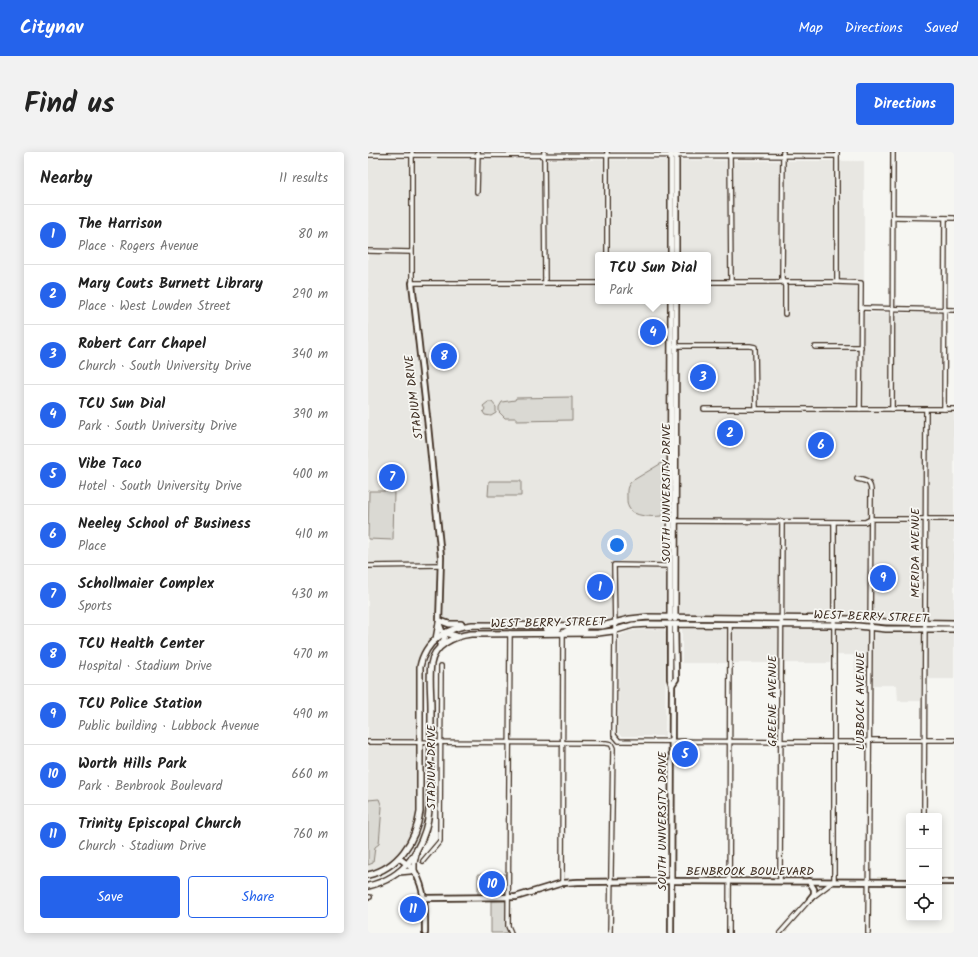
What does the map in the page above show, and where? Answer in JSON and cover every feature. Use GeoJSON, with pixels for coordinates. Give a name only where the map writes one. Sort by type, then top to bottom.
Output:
{"type":"FeatureCollection","features":[{"type":"Feature","properties":{"kind":"main road"},"geometry":{"type":"LineString","coordinates":[[671,252],[673,154]]}},
{"type":"Feature","properties":{"kind":"main road"},"geometry":{"type":"LineString","coordinates":[[673,154],[676,252]]}},
{"type":"Feature","properties":{"kind":"main road","name":"SOUTH UNIVERSITY DRIVE"},"geometry":{"type":"LineString","coordinates":[[671,304],[670,346],[673,624]]}},
{"type":"Feature","properties":{"kind":"main road","name":"SOUTH UNIVERSITY DRIVE"},"geometry":{"type":"LineString","coordinates":[[673,617],[670,566],[673,521],[677,346],[676,304]]}},
{"type":"Feature","properties":{"kind":"main road"},"geometry":{"type":"LineString","coordinates":[[615,631],[618,626],[641,617]]}},
{"type":"Feature","properties":{"kind":"main road","name":"WEST BERRY STREET"},"geometry":{"type":"LineString","coordinates":[[368,875],[384,869],[398,859],[413,838],[419,818],[420,667],[426,652],[436,639],[458,627],[480,625],[597,626],[614,624],[641,617],[782,618],[954,623]]}},
{"type":"Feature","properties":{"kind":"main road"},"geometry":{"type":"LineString","coordinates":[[730,624],[736,621],[751,618]]}},
{"type":"Feature","properties":{"kind":"main road"},"geometry":{"type":"LineString","coordinates":[[436,639],[440,622],[449,624],[480,625]]}},
{"type":"Feature","properties":{"kind":"main road","name":"WEST BERRY STREET"},"geometry":{"type":"LineString","coordinates":[[438,649],[457,636],[471,634],[598,634],[637,625],[782,624],[954,629]]}},
{"type":"Feature","properties":{"kind":"main road"},"geometry":{"type":"LineString","coordinates":[[532,633],[537,630],[556,630],[561,626]]}},
{"type":"Feature","properties":{"kind":"main road"},"geometry":{"type":"LineString","coordinates":[[563,634],[570,630],[597,626]]}},
{"type":"Feature","properties":{"kind":"main road"},"geometry":{"type":"LineString","coordinates":[[368,886],[386,880],[399,872],[406,866],[423,839],[429,817],[431,742],[430,668],[432,657],[444,640],[445,633],[457,636]]}},
{"type":"Feature","properties":{"kind":"main road"},"geometry":{"type":"LineString","coordinates":[[399,872],[413,873],[416,852]]}},
{"type":"Feature","properties":{"kind":"street"},"geometry":{"type":"LineString","coordinates":[[892,409],[893,152]]}},
{"type":"Feature","properties":{"kind":"street","name":"STADIUM DRIVE"},"geometry":{"type":"LineString","coordinates":[[412,154],[412,283],[441,557],[440,622]]}},
{"type":"Feature","properties":{"kind":"street"},"geometry":{"type":"LineString","coordinates":[[477,192],[478,154]]}},
{"type":"Feature","properties":{"kind":"street"},"geometry":{"type":"LineString","coordinates":[[544,154],[545,283]]}},
{"type":"Feature","properties":{"kind":"street"},"geometry":{"type":"LineString","coordinates":[[607,154],[607,252]]}},
{"type":"Feature","properties":{"kind":"street"},"geometry":{"type":"LineString","coordinates":[[730,154],[731,282]]}},
{"type":"Feature","properties":{"kind":"street"},"geometry":{"type":"LineString","coordinates":[[783,154],[782,279],[785,286],[785,314]]}},
{"type":"Feature","properties":{"kind":"street"},"geometry":{"type":"LineString","coordinates":[[368,155],[837,154],[837,282]]}},
{"type":"Feature","properties":{"kind":"street"},"geometry":{"type":"LineString","coordinates":[[893,218],[954,218]]}},
{"type":"Feature","properties":{"kind":"street"},"geometry":{"type":"LineString","coordinates":[[944,409],[945,218]]}},
{"type":"Feature","properties":{"kind":"street"},"geometry":{"type":"LineString","coordinates":[[368,251],[411,252]]}},
{"type":"Feature","properties":{"kind":"street"},"geometry":{"type":"LineString","coordinates":[[711,282],[861,283],[860,409]]}},
{"type":"Feature","properties":{"kind":"street"},"geometry":{"type":"LineString","coordinates":[[412,283],[595,283]]}},
{"type":"Feature","properties":{"kind":"street"},"geometry":{"type":"LineString","coordinates":[[862,308],[954,310]]}},
{"type":"Feature","properties":{"kind":"street"},"geometry":{"type":"LineString","coordinates":[[670,346],[754,346],[756,409]]}},
{"type":"Feature","properties":{"kind":"street"},"geometry":{"type":"LineString","coordinates":[[815,347],[861,347]]}},
{"type":"Feature","properties":{"kind":"street"},"geometry":{"type":"LineString","coordinates":[[704,409],[954,409]]}},
{"type":"Feature","properties":{"kind":"street","name":"MERIDA AVENUE"},"geometry":{"type":"LineString","coordinates":[[924,813],[926,409]]}},
{"type":"Feature","properties":{"kind":"street","name":"LUBBOCK AVENUE"},"geometry":{"type":"LineString","coordinates":[[857,479],[867,481],[870,484],[868,933]]}},
{"type":"Feature","properties":{"kind":"street"},"geometry":{"type":"LineString","coordinates":[[673,521],[864,522],[870,520],[954,519]]}},
{"type":"Feature","properties":{"kind":"street","name":"GREENE AVENUE"},"geometry":{"type":"LineString","coordinates":[[780,881],[782,522]]}},
{"type":"Feature","properties":{"kind":"street"},"geometry":{"type":"LineString","coordinates":[[810,899],[834,881],[834,522]]}},
{"type":"Feature","properties":{"kind":"street"},"geometry":{"type":"LineString","coordinates":[[368,566],[440,565]]}},
{"type":"Feature","properties":{"kind":"street"},"geometry":{"type":"LineString","coordinates":[[670,566],[614,566],[615,739],[622,742],[864,742],[870,740],[954,740]]}},
{"type":"Feature","properties":{"kind":"street"},"geometry":{"type":"LineString","coordinates":[[440,622],[442,631],[445,633]]}},
{"type":"Feature","properties":{"kind":"street","name":"SOUTH UNIVERSITY DRIVE"},"geometry":{"type":"LineString","coordinates":[[671,933],[673,742],[672,685],[670,679],[673,624]]}},
{"type":"Feature","properties":{"kind":"street"},"geometry":{"type":"LineString","coordinates":[[728,933],[730,624]]}},
{"type":"Feature","properties":{"kind":"street"},"geometry":{"type":"LineString","coordinates":[[510,633],[508,898],[508,926],[510,933]]}},
{"type":"Feature","properties":{"kind":"street"},"geometry":{"type":"LineString","coordinates":[[562,883],[563,634]]}},
{"type":"Feature","properties":{"kind":"street","name":"STADIUM DRIVE"},"geometry":{"type":"LineString","coordinates":[[423,861],[440,841],[441,666]]}},
{"type":"Feature","properties":{"kind":"street"},"geometry":{"type":"LineString","coordinates":[[368,742],[606,742],[611,744],[613,748],[610,933]]}},
{"type":"Feature","properties":{"kind":"street"},"geometry":{"type":"LineString","coordinates":[[398,859],[420,881],[425,898],[425,933]]}},
{"type":"Feature","properties":{"kind":"street","name":"BENBROOK BOULEVARD"},"geometry":{"type":"LineString","coordinates":[[425,898],[522,897],[562,883],[672,881],[906,882]]}},
{"type":"Feature","properties":{"kind":"street"},"geometry":{"type":"LineString","coordinates":[[780,933],[814,894],[814,889],[809,881]]}},
{"type":"Feature","properties":{"kind":"street"},"geometry":{"type":"LineString","coordinates":[[942,882],[954,882]]}},
{"type":"Feature","properties":{"kind":"shaded area"},"geometry":{"type":"Polygon","coordinates":[[[368,159],[864,161],[864,313],[941,313],[940,412],[954,412],[954,620],[877,620],[849,616],[631,615],[599,622],[435,621],[435,632],[418,660],[417,810],[415,824],[409,839],[402,849],[392,859],[380,867],[368,871],[368,159]]]}},
{"type":"Feature","properties":{"kind":"shaded area"},"geometry":{"type":"Polygon","coordinates":[[[572,397],[572,420],[516,421],[516,418],[505,418],[499,412],[499,407],[502,402],[515,400],[516,398],[572,397]]]}},
{"type":"Feature","properties":{"kind":"shaded area"},"geometry":{"type":"Polygon","coordinates":[[[488,402],[492,402],[496,407],[496,413],[491,416],[485,415],[483,412],[485,409],[483,406],[488,402]]]}},
{"type":"Feature","properties":{"kind":"shaded area"},"geometry":{"type":"Polygon","coordinates":[[[665,461],[665,511],[661,516],[644,516],[631,511],[627,504],[627,491],[629,485],[632,481],[665,461]]]}},
{"type":"Feature","properties":{"kind":"shaded area"},"geometry":{"type":"Polygon","coordinates":[[[489,481],[521,481],[521,496],[488,496],[489,481]]]}},
{"type":"Feature","properties":{"kind":"shaded area"},"geometry":{"type":"Polygon","coordinates":[[[369,491],[394,491],[393,540],[368,539],[369,491]]]}},
{"type":"Feature","properties":{"kind":"shaded area"},"geometry":{"type":"Polygon","coordinates":[[[774,627],[954,633],[954,679],[921,679],[921,701],[898,701],[897,685],[867,685],[867,679],[855,679],[854,655],[830,655],[830,663],[682,663],[682,629],[774,627]]]}},
{"type":"Feature","properties":{"kind":"shaded area"},"geometry":{"type":"Polygon","coordinates":[[[664,629],[666,632],[665,736],[621,736],[618,733],[619,636],[629,631],[664,629]]]}},
{"type":"Feature","properties":{"kind":"shaded area"},"geometry":{"type":"Polygon","coordinates":[[[379,799],[382,807],[379,844],[375,847],[373,863],[368,865],[368,800],[379,799]]]}},
{"type":"Feature","properties":{"kind":"shaded area"},"geometry":{"type":"Polygon","coordinates":[[[478,874],[506,874],[506,895],[478,895],[478,874]]]}},
{"type":"Feature","properties":{"kind":"shaded area"},"geometry":{"type":"Polygon","coordinates":[[[491,901],[507,901],[506,926],[509,933],[491,933],[491,901]]]}},
{"type":"Feature","properties":{"kind":"place","name":"TCU Sun Dial"},"geometry":{"type":"Point","coordinates":[653,332]}},
{"type":"Feature","properties":{"kind":"place","name":"TCU Health Center"},"geometry":{"type":"Point","coordinates":[444,356]}},
{"type":"Feature","properties":{"kind":"place","name":"Robert Carr Chapel"},"geometry":{"type":"Point","coordinates":[703,377]}},
{"type":"Feature","properties":{"kind":"place","name":"Mary Couts Burnett Library"},"geometry":{"type":"Point","coordinates":[730,433]}},
{"type":"Feature","properties":{"kind":"place","name":"Neeley School of Business"},"geometry":{"type":"Point","coordinates":[821,445]}},
{"type":"Feature","properties":{"kind":"place","name":"Schollmaier Complex"},"geometry":{"type":"Point","coordinates":[392,477]}},
{"type":"Feature","properties":{"kind":"place","name":"TCU Police Station"},"geometry":{"type":"Point","coordinates":[883,578]}},
{"type":"Feature","properties":{"kind":"place","name":"The Harrison"},"geometry":{"type":"Point","coordinates":[600,587]}},
{"type":"Feature","properties":{"kind":"place","name":"Vibe Taco"},"geometry":{"type":"Point","coordinates":[685,754]}},
{"type":"Feature","properties":{"kind":"place","name":"Worth Hills Park"},"geometry":{"type":"Point","coordinates":[492,884]}},
{"type":"Feature","properties":{"kind":"place","name":"Trinity Episcopal Church"},"geometry":{"type":"Point","coordinates":[413,909]}}]}
